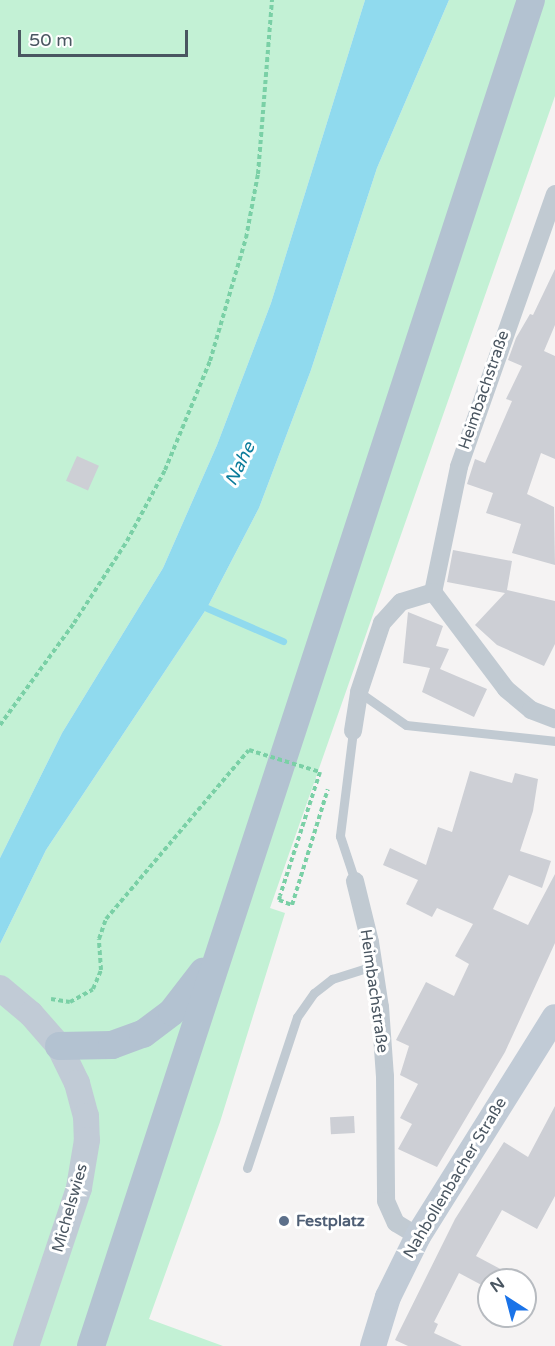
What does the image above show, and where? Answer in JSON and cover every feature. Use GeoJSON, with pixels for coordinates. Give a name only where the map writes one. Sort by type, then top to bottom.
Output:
{"type":"FeatureCollection","features":[{"type":"Feature","properties":{"kind":"main road"},"geometry":{"type":"LineString","coordinates":[[91,1346],[531,0]]}},
{"type":"Feature","properties":{"kind":"main road"},"geometry":{"type":"LineString","coordinates":[[59,1046],[112,1045],[143,1034],[172,1012],[219,951]]}},
{"type":"Feature","properties":{"kind":"street","name":"Heimbachstraße"},"geometry":{"type":"LineString","coordinates":[[353,731],[359,692],[382,623],[392,610],[412,596],[433,592],[459,467],[555,194]]}},
{"type":"Feature","properties":{"kind":"street"},"geometry":{"type":"LineString","coordinates":[[433,592],[506,689],[531,710],[555,719]]}},
{"type":"Feature","properties":{"kind":"street","name":"Heimbachstraße"},"geometry":{"type":"LineString","coordinates":[[355,881],[373,966],[385,1076],[382,1202],[396,1222],[418,1236]]}},
{"type":"Feature","properties":{"kind":"street","name":"Michelswies"},"geometry":{"type":"LineString","coordinates":[[0,988],[37,1004],[82,1098],[85,1157],[78,1188],[26,1346]]}},
{"type":"Feature","properties":{"kind":"street","name":"Nahbollenbacher Straße"},"geometry":{"type":"LineString","coordinates":[[373,1346],[392,1287],[418,1236],[555,1017]]}},
{"type":"Feature","properties":{"kind":"lane"},"geometry":{"type":"LineString","coordinates":[[359,692],[406,724],[555,741]]}},
{"type":"Feature","properties":{"kind":"lane","name":"Heimbachstraße"},"geometry":{"type":"LineString","coordinates":[[353,731],[340,836],[355,881]]}},
{"type":"Feature","properties":{"kind":"lane"},"geometry":{"type":"LineString","coordinates":[[247,1168],[297,1017],[314,993],[332,979],[373,966]]}},
{"type":"Feature","properties":{"kind":"path"},"geometry":{"type":"LineString","coordinates":[[0,725],[74,623],[127,541],[165,470],[210,361],[246,238],[258,174],[272,0]]}},
{"type":"Feature","properties":{"kind":"path"},"geometry":{"type":"LineString","coordinates":[[37,1004],[70,1002],[93,989],[101,970],[101,930],[130,890],[249,750],[320,772],[280,896]]}},
{"type":"Feature","properties":{"kind":"green space"},"geometry":{"type":"Polygon","coordinates":[[[0,0],[365,0],[271,303],[217,445],[163,568],[62,733],[0,858],[0,0]]]}},
{"type":"Feature","properties":{"kind":"green space"},"geometry":{"type":"Polygon","coordinates":[[[449,0],[555,0],[555,96],[270,908],[285,913],[220,1122],[149,1319],[223,1346],[0,1346],[0,944],[46,850],[207,608],[259,508],[311,370],[377,168],[449,0]]]}},
{"type":"Feature","properties":{"kind":"water","name":"Nahe"},"geometry":{"type":"Polygon","coordinates":[[[365,0],[449,0],[377,168],[311,370],[259,508],[207,608],[46,850],[0,944],[0,858],[62,733],[163,568],[217,445],[271,303],[365,0]]]}},
{"type":"Feature","properties":{"kind":"building"},"geometry":{"type":"Polygon","coordinates":[[[555,269],[555,325],[544,351],[555,356],[555,459],[541,453],[527,494],[554,507],[555,565],[512,553],[521,524],[486,513],[493,493],[467,484],[475,459],[485,463],[512,401],[506,399],[522,366],[508,360],[516,338],[530,314],[533,315],[555,269]]]}},
{"type":"Feature","properties":{"kind":"building"},"geometry":{"type":"Polygon","coordinates":[[[77,456],[99,466],[88,490],[66,481],[77,456]]]}},
{"type":"Feature","properties":{"kind":"building"},"geometry":{"type":"Polygon","coordinates":[[[453,550],[512,561],[507,590],[555,601],[555,644],[544,666],[497,645],[475,625],[505,593],[447,582],[453,550]]]}},
{"type":"Feature","properties":{"kind":"building"},"geometry":{"type":"Polygon","coordinates":[[[408,612],[443,626],[436,646],[449,649],[440,669],[487,689],[474,717],[422,692],[430,668],[403,663],[408,612]]]}},
{"type":"Feature","properties":{"kind":"building"},"geometry":{"type":"Polygon","coordinates":[[[470,771],[512,783],[515,773],[538,779],[533,811],[520,851],[551,861],[542,888],[509,875],[493,909],[528,925],[555,874],[555,943],[505,1052],[437,1167],[398,1149],[412,1124],[400,1118],[418,1084],[400,1075],[409,1046],[396,1040],[426,982],[454,996],[469,964],[455,956],[473,924],[437,908],[432,917],[406,904],[418,880],[383,865],[390,848],[426,865],[438,827],[452,832],[470,771]]]}},
{"type":"Feature","properties":{"kind":"building"},"geometry":{"type":"Polygon","coordinates":[[[555,1106],[555,1196],[537,1229],[502,1210],[476,1256],[498,1268],[477,1268],[477,1283],[459,1273],[434,1322],[438,1324],[434,1333],[462,1346],[408,1346],[395,1340],[455,1219],[504,1142],[528,1157],[555,1106]]]}},
{"type":"Feature","properties":{"kind":"building"},"geometry":{"type":"Polygon","coordinates":[[[354,1116],[355,1133],[331,1134],[330,1117],[354,1116]]]}},
{"type":"Feature","properties":{"kind":"waterway"},"geometry":{"type":"LineString","coordinates":[[207,608],[283,641]]}},
{"type":"Feature","properties":{"kind":"place","name":"Festplatz"},"geometry":{"type":"Point","coordinates":[284,1221]}}]}
